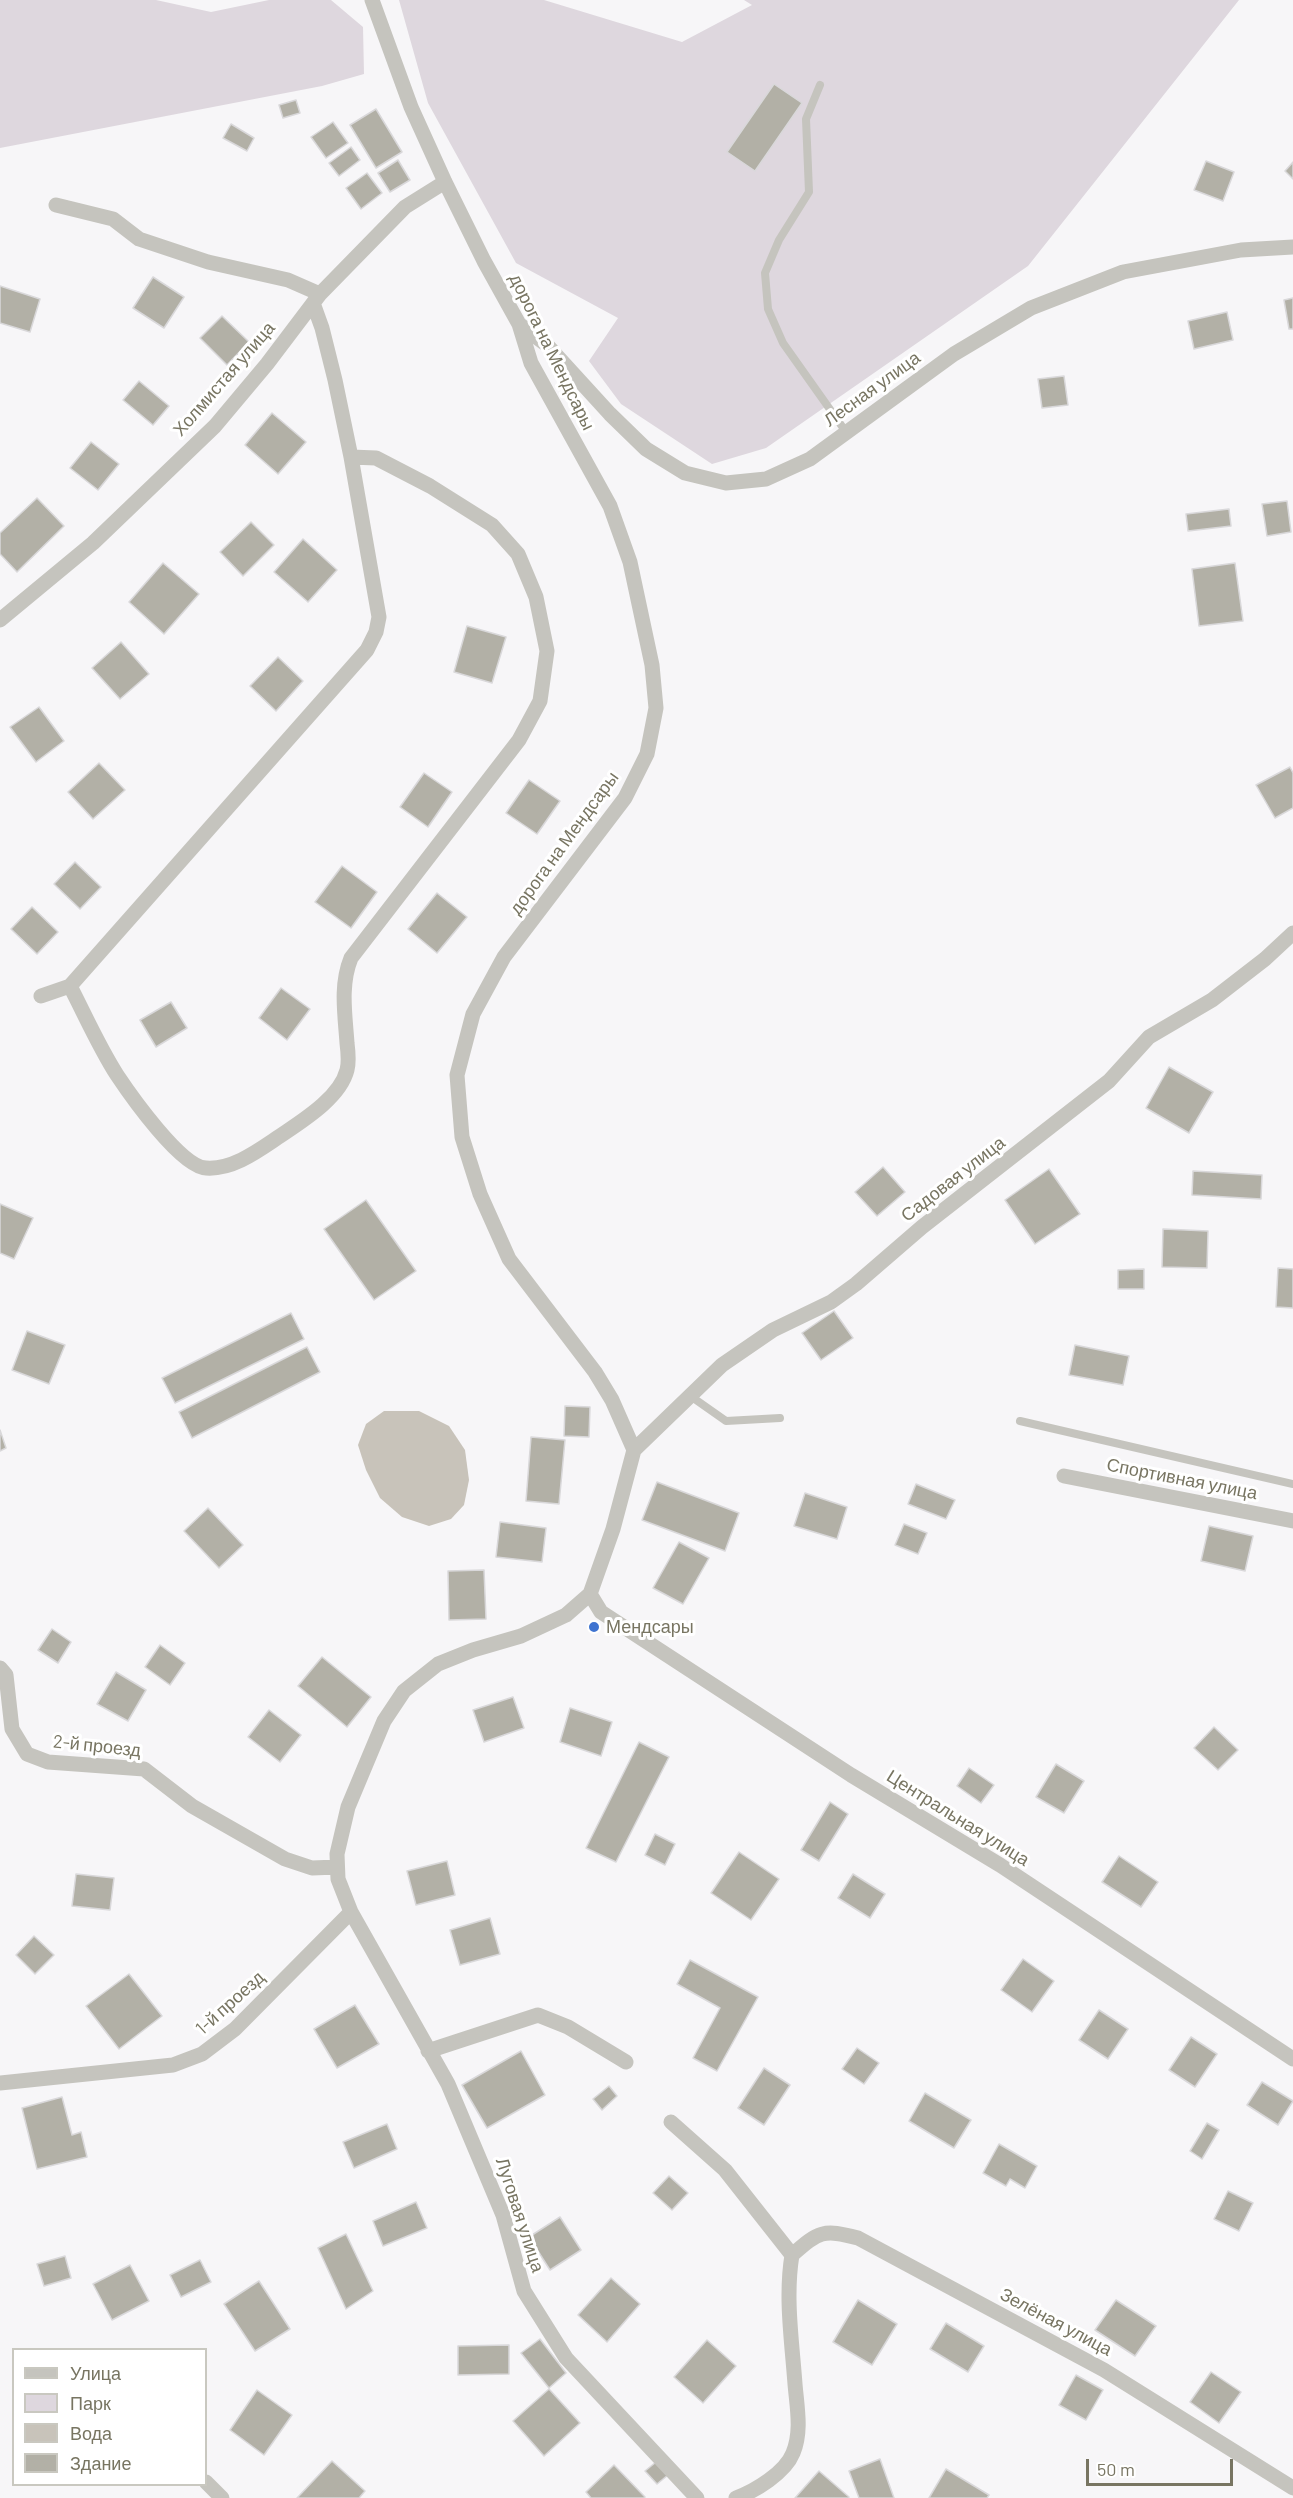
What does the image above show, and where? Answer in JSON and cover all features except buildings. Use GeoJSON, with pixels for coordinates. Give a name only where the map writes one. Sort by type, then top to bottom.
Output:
{"type":"FeatureCollection","features":[{"type":"Feature","properties":{"kind":"street","name":"дорога на Мендсары"},"geometry":{"type":"LineString","coordinates":[[372,0],[411,107],[445,182],[484,261],[519,324],[531,363],[609,506],[630,562],[652,665],[656,708],[647,754],[625,798],[504,957],[473,1014],[457,1075],[462,1137],[480,1194],[509,1259],[595,1372],[612,1400],[634,1450]]}},
{"type":"Feature","properties":{"kind":"street","name":"Холмистая улица"},"geometry":{"type":"LineString","coordinates":[[0,620],[93,543],[215,426],[267,364],[316,299],[405,207],[445,182]]}},
{"type":"Feature","properties":{"kind":"street"},"geometry":{"type":"LineString","coordinates":[[41,996],[70,986],[367,650],[376,632],[378,617],[351,457],[316,299],[288,280],[208,262],[139,239],[113,219],[56,205]]}},
{"type":"Feature","properties":{"kind":"street","name":"Лесная улица"},"geometry":{"type":"LineString","coordinates":[[519,324],[547,345],[610,414],[646,448],[685,473],[726,483],[766,479],[810,459],[954,354],[1031,308],[1123,272],[1241,250],[1293,246]]}},
{"type":"Feature","properties":{"kind":"street"},"geometry":{"type":"LineString","coordinates":[[70,986],[117,1074],[172,1146],[189,1161],[205,1168],[224,1166],[251,1155],[313,1114],[339,1087],[347,1070],[344,997],[345,972],[351,958],[519,740],[540,701],[547,651],[536,597],[518,554],[492,525],[430,486],[376,458],[351,457]]}},
{"type":"Feature","properties":{"kind":"street","name":"Садовая улица"},"geometry":{"type":"LineString","coordinates":[[634,1450],[722,1365],[773,1330],[831,1302],[856,1284],[922,1227],[1109,1081],[1149,1037],[1212,999],[1265,959],[1293,933]]}},
{"type":"Feature","properties":{"kind":"street"},"geometry":{"type":"LineString","coordinates":[[337,1867],[337,1854],[348,1807],[384,1721],[404,1691],[438,1664],[473,1650],[521,1636],[566,1615],[590,1594],[613,1529],[634,1450]]}},
{"type":"Feature","properties":{"kind":"street","name":"Спортивная улица"},"geometry":{"type":"LineString","coordinates":[[1064,1476],[1293,1521]]}},
{"type":"Feature","properties":{"kind":"street","name":"Центральная улица"},"geometry":{"type":"LineString","coordinates":[[590,1594],[601,1612],[851,1775],[1000,1865],[1293,2059]]}},
{"type":"Feature","properties":{"kind":"street","name":"2-й проезд"},"geometry":{"type":"LineString","coordinates":[[0,1668],[6,1675],[12,1729],[27,1754],[48,1762],[144,1769],[192,1806],[285,1859],[312,1868],[337,1867]]}},
{"type":"Feature","properties":{"kind":"street","name":"Луговая улица"},"geometry":{"type":"LineString","coordinates":[[337,1867],[342,1891],[351,1912],[448,2084],[503,2215],[524,2291],[566,2358],[697,2498]]}},
{"type":"Feature","properties":{"kind":"street","name":"1-й проезд"},"geometry":{"type":"LineString","coordinates":[[0,2083],[173,2065],[202,2054],[235,2029],[351,1912]]}},
{"type":"Feature","properties":{"kind":"street"},"geometry":{"type":"LineString","coordinates":[[428,2051],[538,2015],[568,2027],[626,2062]]}},
{"type":"Feature","properties":{"kind":"street"},"geometry":{"type":"LineString","coordinates":[[671,2122],[725,2170],[792,2255],[789,2273],[791,2330],[799,2430],[792,2455],[771,2480],[736,2498]]}},
{"type":"Feature","properties":{"kind":"street","name":"Зелёная улица"},"geometry":{"type":"LineString","coordinates":[[792,2255],[812,2237],[832,2231],[858,2238],[1104,2370],[1293,2488]]}},
{"type":"Feature","properties":{"kind":"street"},"geometry":{"type":"LineString","coordinates":[[207,2483],[222,2498]]}},
{"type":"Feature","properties":{"kind":"lane"},"geometry":{"type":"LineString","coordinates":[[820,86],[806,119],[809,192],[779,240],[765,273],[768,309],[783,343],[846,432]]}},
{"type":"Feature","properties":{"kind":"lane"},"geometry":{"type":"LineString","coordinates":[[689,1395],[726,1421],[780,1418]]}},
{"type":"Feature","properties":{"kind":"lane"},"geometry":{"type":"LineString","coordinates":[[1020,1421],[1293,1484]]}},
{"type":"Feature","properties":{"kind":"green space"},"geometry":{"type":"Polygon","coordinates":[[[0,0],[156,0],[211,12],[269,0],[331,0],[363,27],[364,74],[322,86],[0,148],[0,0]]]}},
{"type":"Feature","properties":{"kind":"green space"},"geometry":{"type":"Polygon","coordinates":[[[399,0],[544,0],[682,42],[752,5],[744,0],[1239,0],[1028,266],[766,448],[712,464],[621,404],[589,361],[618,318],[516,263],[428,103],[399,0]]]}},
{"type":"Feature","properties":{"kind":"water"},"geometry":{"type":"Polygon","coordinates":[[[384,1411],[419,1411],[449,1426],[465,1450],[469,1480],[464,1505],[451,1519],[429,1526],[402,1517],[380,1498],[366,1470],[358,1445],[366,1424],[384,1411]]]}},
{"type":"Feature","properties":{"kind":"place","name":"Мендсары"},"geometry":{"type":"Point","coordinates":[594,1627]}}]}
